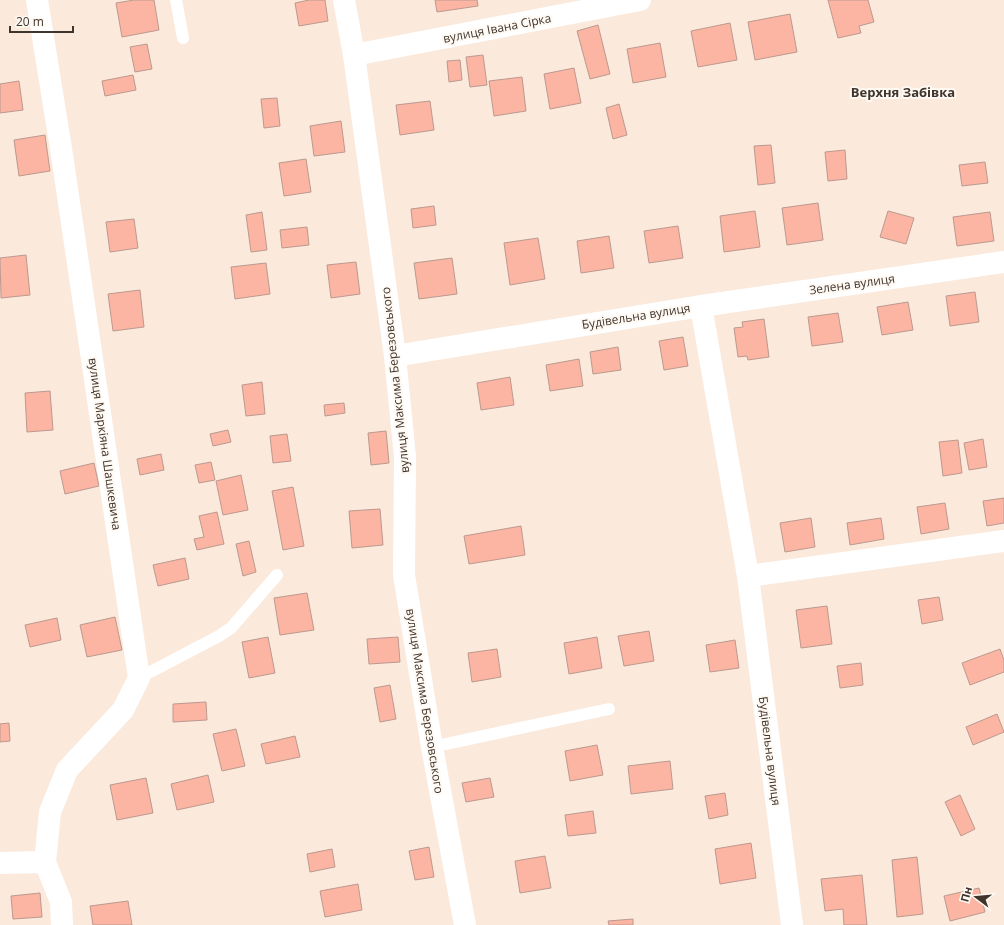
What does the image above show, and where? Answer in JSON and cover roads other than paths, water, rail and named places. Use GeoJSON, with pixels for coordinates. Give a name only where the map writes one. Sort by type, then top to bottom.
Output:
{"type":"FeatureCollection","features":[{"type":"Feature","properties":{"kind":"street","name":"вулиця Маркіяна Шашкевича"},"geometry":{"type":"LineString","coordinates":[[37,0],[62,155],[139,678]]}},
{"type":"Feature","properties":{"kind":"street","name":"вулиця Максима Березовського"},"geometry":{"type":"LineString","coordinates":[[344,0],[354,55],[395,356],[405,457],[404,575],[432,747],[464,925]]}},
{"type":"Feature","properties":{"kind":"street","name":"вулиця Івана Сірка"},"geometry":{"type":"LineString","coordinates":[[354,55],[640,0]]}},
{"type":"Feature","properties":{"kind":"street","name":"Зелена вулиця"},"geometry":{"type":"LineString","coordinates":[[701,306],[1004,262]]}},
{"type":"Feature","properties":{"kind":"street","name":"Будівельна вулиця"},"geometry":{"type":"LineString","coordinates":[[395,356],[701,306],[748,576],[792,925]]}},
{"type":"Feature","properties":{"kind":"street"},"geometry":{"type":"LineString","coordinates":[[748,576],[1004,542]]}},
{"type":"Feature","properties":{"kind":"street"},"geometry":{"type":"LineString","coordinates":[[62,925],[62,902],[45,862],[50,812],[67,770],[123,710],[139,678]]}},
{"type":"Feature","properties":{"kind":"street"},"geometry":{"type":"LineString","coordinates":[[0,863],[45,862]]}},
{"type":"Feature","properties":{"kind":"lane"},"geometry":{"type":"LineString","coordinates":[[176,0],[183,38]]}},
{"type":"Feature","properties":{"kind":"lane"},"geometry":{"type":"LineString","coordinates":[[139,678],[231,628],[277,575]]}},
{"type":"Feature","properties":{"kind":"lane"},"geometry":{"type":"LineString","coordinates":[[432,747],[609,709]]}},
{"type":"Feature","properties":{"kind":"district","name":"Верхня Забівка"},"geometry":{"type":"Point","coordinates":[903,92]}}]}
